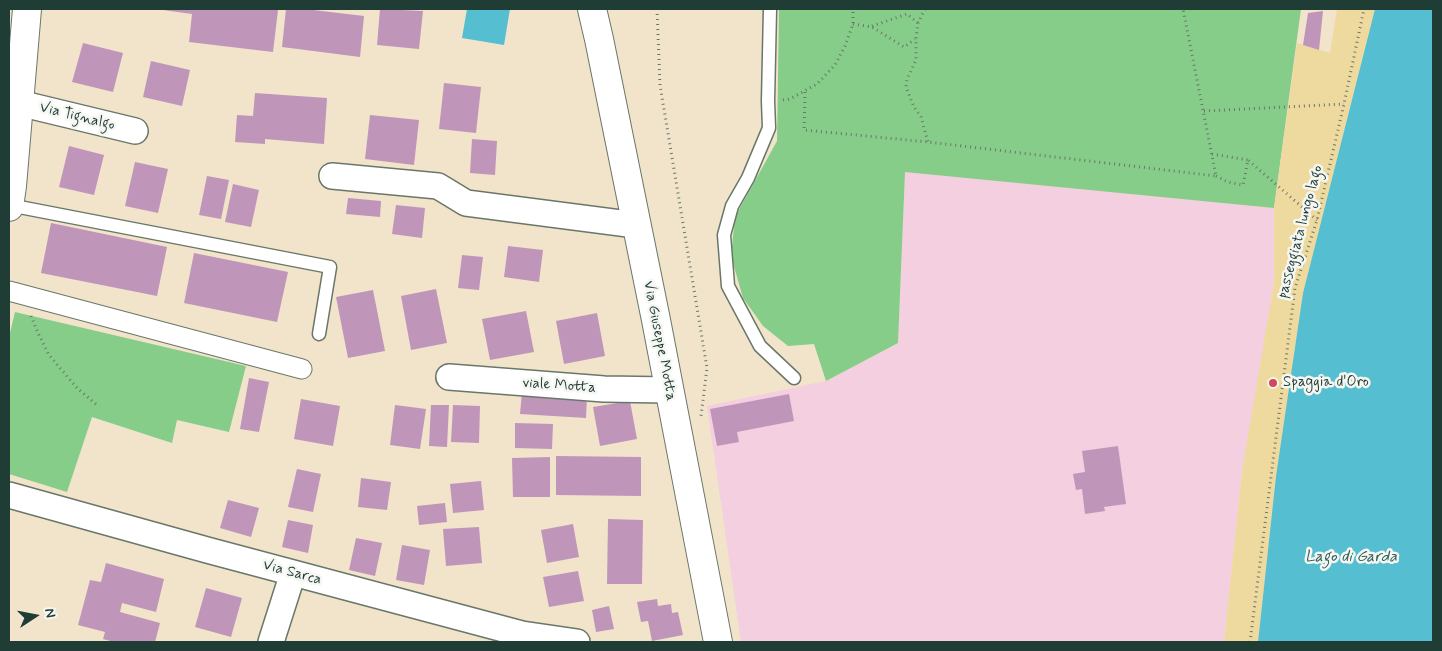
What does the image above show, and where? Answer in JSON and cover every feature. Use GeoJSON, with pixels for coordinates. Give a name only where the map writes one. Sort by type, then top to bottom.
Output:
{"type":"FeatureCollection","features":[{"type":"Feature","properties":{"kind":"main road"},"geometry":{"type":"LineString","coordinates":[[10,194],[16,90],[27,9]]}},
{"type":"Feature","properties":{"kind":"main road","name":"Via Giuseppe Motta"},"geometry":{"type":"LineString","coordinates":[[592,9],[718,642]]}},
{"type":"Feature","properties":{"kind":"main road","name":"Via Giuseppe Motta"},"geometry":{"type":"LineString","coordinates":[[599,39],[606,9]]}},
{"type":"Feature","properties":{"kind":"street","name":"Via Tignalgo"},"geometry":{"type":"LineString","coordinates":[[16,90],[135,131]]}},
{"type":"Feature","properties":{"kind":"street"},"geometry":{"type":"LineString","coordinates":[[332,176],[438,186],[466,203],[636,225]]}},
{"type":"Feature","properties":{"kind":"street"},"geometry":{"type":"LineString","coordinates":[[16,294],[302,369]]}},
{"type":"Feature","properties":{"kind":"street","name":"viale Motta"},"geometry":{"type":"LineString","coordinates":[[449,377],[604,389],[669,390]]}},
{"type":"Feature","properties":{"kind":"street","name":"Via Sarca"},"geometry":{"type":"LineString","coordinates":[[9,495],[522,634],[578,642]]}},
{"type":"Feature","properties":{"kind":"street"},"geometry":{"type":"LineString","coordinates":[[271,642],[292,573]]}},
{"type":"Feature","properties":{"kind":"lane"},"geometry":{"type":"LineString","coordinates":[[770,9],[769,128],[748,178],[732,206],[724,235],[728,286],[760,346],[794,378]]}},
{"type":"Feature","properties":{"kind":"lane"},"geometry":{"type":"LineString","coordinates":[[10,194],[330,267],[319,334]]}},
{"type":"Feature","properties":{"kind":"path"},"geometry":{"type":"LineString","coordinates":[[657,9],[660,84],[707,368],[701,415],[702,424]]}},
{"type":"Feature","properties":{"kind":"path"},"geometry":{"type":"LineString","coordinates":[[768,101],[790,99],[805,92],[817,84],[835,65],[845,46],[853,24],[853,9]]}},
{"type":"Feature","properties":{"kind":"path"},"geometry":{"type":"LineString","coordinates":[[925,9],[918,23],[916,60],[907,78],[906,86],[914,107],[921,117],[928,142]]}},
{"type":"Feature","properties":{"kind":"path"},"geometry":{"type":"LineString","coordinates":[[1183,9],[1216,176]]}},
{"type":"Feature","properties":{"kind":"path","name":"passeggiata lungo lago"},"geometry":{"type":"LineString","coordinates":[[1250,642],[1295,288],[1317,220],[1364,9]]}},
{"type":"Feature","properties":{"kind":"path"},"geometry":{"type":"LineString","coordinates":[[872,27],[907,14],[918,23]]}},
{"type":"Feature","properties":{"kind":"path"},"geometry":{"type":"LineString","coordinates":[[853,24],[872,27],[904,47],[916,39]]}},
{"type":"Feature","properties":{"kind":"path"},"geometry":{"type":"LineString","coordinates":[[805,92],[804,130],[928,142],[1216,176],[1228,182],[1243,185],[1248,160]]}},
{"type":"Feature","properties":{"kind":"path"},"geometry":{"type":"LineString","coordinates":[[1204,111],[1344,104]]}},
{"type":"Feature","properties":{"kind":"path"},"geometry":{"type":"LineString","coordinates":[[1212,154],[1248,160],[1317,220]]}},
{"type":"Feature","properties":{"kind":"path"},"geometry":{"type":"LineString","coordinates":[[16,294],[49,355],[77,388],[97,405]]}},
{"type":"Feature","properties":{"kind":"shaded area"},"geometry":{"type":"Polygon","coordinates":[[[905,171],[1274,208],[1274,282],[1242,472],[1224,642],[741,642],[707,406],[826,381],[898,343],[905,171]]]}},
{"type":"Feature","properties":{"kind":"green space"},"geometry":{"type":"Polygon","coordinates":[[[779,9],[1301,9],[1274,208],[905,172],[898,343],[826,381],[814,344],[788,346],[763,326],[743,298],[731,256],[735,217],[777,141],[779,9]]]}},
{"type":"Feature","properties":{"kind":"green space"},"geometry":{"type":"Polygon","coordinates":[[[15,312],[246,366],[229,432],[177,420],[172,443],[92,417],[67,492],[9,474],[9,337],[15,312]]]}},
{"type":"Feature","properties":{"kind":"sand","name":"Spaggia d'Oro"},"geometry":{"type":"Polygon","coordinates":[[[1337,9],[1375,9],[1303,293],[1276,476],[1258,642],[1224,642],[1242,472],[1274,282],[1274,208],[1297,43],[1330,53],[1337,9]]]}},
{"type":"Feature","properties":{"kind":"water"},"geometry":{"type":"Polygon","coordinates":[[[467,9],[510,9],[504,45],[462,38],[467,9]]]}},
{"type":"Feature","properties":{"kind":"water","name":"Lago di Garda"},"geometry":{"type":"Polygon","coordinates":[[[1375,9],[1433,9],[1433,642],[1258,642],[1276,476],[1303,293],[1375,9]]]}},
{"type":"Feature","properties":{"kind":"building"},"geometry":{"type":"Polygon","coordinates":[[[164,9],[278,10],[273,52],[189,42],[192,14],[164,9]]]}},
{"type":"Feature","properties":{"kind":"building"},"geometry":{"type":"Polygon","coordinates":[[[286,9],[305,9],[364,16],[360,57],[282,47],[286,9]]]}},
{"type":"Feature","properties":{"kind":"building"},"geometry":{"type":"Polygon","coordinates":[[[380,9],[423,11],[419,49],[377,45],[380,9]]]}},
{"type":"Feature","properties":{"kind":"building"},"geometry":{"type":"Polygon","coordinates":[[[1323,11],[1319,50],[1303,45],[1308,13],[1323,11]]]}},
{"type":"Feature","properties":{"kind":"building"},"geometry":{"type":"Polygon","coordinates":[[[83,43],[123,53],[113,92],[72,82],[83,43]]]}},
{"type":"Feature","properties":{"kind":"building"},"geometry":{"type":"Polygon","coordinates":[[[151,61],[190,70],[182,106],[143,97],[151,61]]]}},
{"type":"Feature","properties":{"kind":"building"},"geometry":{"type":"Polygon","coordinates":[[[444,83],[481,87],[476,133],[439,129],[444,83]]]}},
{"type":"Feature","properties":{"kind":"building"},"geometry":{"type":"Polygon","coordinates":[[[255,93],[327,98],[324,144],[265,139],[265,144],[235,142],[237,115],[253,116],[255,93]]]}},
{"type":"Feature","properties":{"kind":"building"},"geometry":{"type":"Polygon","coordinates":[[[370,115],[419,120],[414,165],[365,159],[370,115]]]}},
{"type":"Feature","properties":{"kind":"building"},"geometry":{"type":"Polygon","coordinates":[[[472,139],[497,141],[495,175],[470,173],[472,139]]]}},
{"type":"Feature","properties":{"kind":"building"},"geometry":{"type":"Polygon","coordinates":[[[69,146],[104,155],[94,195],[59,187],[69,146]]]}},
{"type":"Feature","properties":{"kind":"building"},"geometry":{"type":"Polygon","coordinates":[[[135,162],[168,169],[158,213],[125,206],[135,162]]]}},
{"type":"Feature","properties":{"kind":"building"},"geometry":{"type":"Polygon","coordinates":[[[207,176],[229,180],[221,219],[199,215],[207,176]]]}},
{"type":"Feature","properties":{"kind":"building"},"geometry":{"type":"Polygon","coordinates":[[[233,184],[259,190],[251,227],[225,222],[233,184]]]}},
{"type":"Feature","properties":{"kind":"building"},"geometry":{"type":"Polygon","coordinates":[[[348,198],[381,201],[380,217],[346,214],[348,198]]]}},
{"type":"Feature","properties":{"kind":"building"},"geometry":{"type":"Polygon","coordinates":[[[396,205],[425,208],[422,238],[392,234],[396,205]]]}},
{"type":"Feature","properties":{"kind":"building"},"geometry":{"type":"Polygon","coordinates":[[[51,223],[167,247],[157,296],[41,273],[51,223]]]}},
{"type":"Feature","properties":{"kind":"building"},"geometry":{"type":"Polygon","coordinates":[[[508,246],[543,250],[539,282],[504,277],[508,246]]]}},
{"type":"Feature","properties":{"kind":"building"},"geometry":{"type":"Polygon","coordinates":[[[194,253],[288,272],[277,322],[184,303],[194,253]]]}},
{"type":"Feature","properties":{"kind":"building"},"geometry":{"type":"Polygon","coordinates":[[[462,255],[483,257],[479,290],[458,288],[462,255]]]}},
{"type":"Feature","properties":{"kind":"building"},"geometry":{"type":"Polygon","coordinates":[[[436,289],[447,343],[411,350],[401,296],[436,289]]]}},
{"type":"Feature","properties":{"kind":"building"},"geometry":{"type":"Polygon","coordinates":[[[373,290],[385,351],[348,358],[336,297],[373,290]]]}},
{"type":"Feature","properties":{"kind":"building"},"geometry":{"type":"Polygon","coordinates":[[[526,311],[534,352],[490,360],[482,319],[526,311]]]}},
{"type":"Feature","properties":{"kind":"building"},"geometry":{"type":"Polygon","coordinates":[[[597,313],[605,356],[564,364],[556,321],[597,313]]]}},
{"type":"Feature","properties":{"kind":"building"},"geometry":{"type":"Polygon","coordinates":[[[249,378],[269,382],[259,432],[240,429],[249,378]]]}},
{"type":"Feature","properties":{"kind":"building"},"geometry":{"type":"Polygon","coordinates":[[[522,392],[587,396],[586,418],[520,414],[522,392]]]}},
{"type":"Feature","properties":{"kind":"building"},"geometry":{"type":"Polygon","coordinates":[[[789,394],[794,421],[737,432],[739,442],[717,446],[710,409],[789,394]]]}},
{"type":"Feature","properties":{"kind":"building"},"geometry":{"type":"Polygon","coordinates":[[[301,399],[340,406],[333,446],[294,439],[301,399]]]}},
{"type":"Feature","properties":{"kind":"building"},"geometry":{"type":"Polygon","coordinates":[[[630,401],[637,439],[600,446],[593,407],[630,401]]]}},
{"type":"Feature","properties":{"kind":"building"},"geometry":{"type":"Polygon","coordinates":[[[395,405],[426,409],[420,449],[390,445],[395,405]]]}},
{"type":"Feature","properties":{"kind":"building"},"geometry":{"type":"Polygon","coordinates":[[[431,405],[449,405],[447,447],[429,446],[431,405]]]}},
{"type":"Feature","properties":{"kind":"building"},"geometry":{"type":"Polygon","coordinates":[[[453,405],[480,406],[479,443],[451,442],[453,405]]]}},
{"type":"Feature","properties":{"kind":"building"},"geometry":{"type":"Polygon","coordinates":[[[515,423],[553,424],[552,449],[515,448],[515,423]]]}},
{"type":"Feature","properties":{"kind":"building"},"geometry":{"type":"Polygon","coordinates":[[[1118,446],[1126,504],[1104,507],[1105,511],[1085,514],[1082,489],[1076,490],[1073,474],[1085,472],[1082,451],[1118,446]]]}},
{"type":"Feature","properties":{"kind":"building"},"geometry":{"type":"Polygon","coordinates":[[[556,456],[641,457],[641,496],[556,495],[556,456]]]}},
{"type":"Feature","properties":{"kind":"building"},"geometry":{"type":"Polygon","coordinates":[[[550,457],[550,497],[513,497],[512,458],[550,457]]]}},
{"type":"Feature","properties":{"kind":"building"},"geometry":{"type":"Polygon","coordinates":[[[297,469],[321,474],[313,512],[288,507],[297,469]]]}},
{"type":"Feature","properties":{"kind":"building"},"geometry":{"type":"Polygon","coordinates":[[[361,478],[391,482],[387,510],[358,507],[361,478]]]}},
{"type":"Feature","properties":{"kind":"building"},"geometry":{"type":"Polygon","coordinates":[[[481,481],[484,510],[453,513],[450,484],[481,481]]]}},
{"type":"Feature","properties":{"kind":"building"},"geometry":{"type":"Polygon","coordinates":[[[228,500],[259,508],[251,537],[220,528],[228,500]]]}},
{"type":"Feature","properties":{"kind":"building"},"geometry":{"type":"Polygon","coordinates":[[[445,503],[447,522],[419,525],[417,506],[445,503]]]}},
{"type":"Feature","properties":{"kind":"building"},"geometry":{"type":"Polygon","coordinates":[[[608,519],[643,520],[642,584],[607,584],[608,519]]]}},
{"type":"Feature","properties":{"kind":"building"},"geometry":{"type":"Polygon","coordinates":[[[288,520],[313,525],[308,553],[282,547],[288,520]]]}},
{"type":"Feature","properties":{"kind":"building"},"geometry":{"type":"Polygon","coordinates":[[[573,524],[579,557],[547,563],[541,530],[573,524]]]}},
{"type":"Feature","properties":{"kind":"building"},"geometry":{"type":"Polygon","coordinates":[[[479,527],[482,563],[446,566],[443,529],[479,527]]]}},
{"type":"Feature","properties":{"kind":"building"},"geometry":{"type":"Polygon","coordinates":[[[356,538],[382,543],[375,576],[349,570],[356,538]]]}},
{"type":"Feature","properties":{"kind":"building"},"geometry":{"type":"Polygon","coordinates":[[[402,545],[430,550],[424,585],[396,580],[402,545]]]}},
{"type":"Feature","properties":{"kind":"building"},"geometry":{"type":"Polygon","coordinates":[[[106,563],[164,579],[156,612],[122,603],[120,612],[160,623],[155,642],[114,642],[103,639],[105,632],[78,625],[90,580],[101,582],[106,563]]]}},
{"type":"Feature","properties":{"kind":"building"},"geometry":{"type":"Polygon","coordinates":[[[578,571],[584,601],[549,607],[543,577],[578,571]]]}},
{"type":"Feature","properties":{"kind":"building"},"geometry":{"type":"Polygon","coordinates":[[[206,588],[242,598],[231,637],[195,627],[206,588]]]}},
{"type":"Feature","properties":{"kind":"building"},"geometry":{"type":"Polygon","coordinates":[[[657,599],[658,606],[671,604],[672,613],[678,612],[683,635],[652,641],[648,621],[641,622],[637,602],[657,599]]]}},
{"type":"Feature","properties":{"kind":"building"},"geometry":{"type":"Polygon","coordinates":[[[609,606],[614,629],[596,632],[592,610],[609,606]]]}},
{"type":"Feature","properties":{"kind":"place","name":"Spaggia d'Oro"},"geometry":{"type":"Point","coordinates":[1273,383]}}]}
